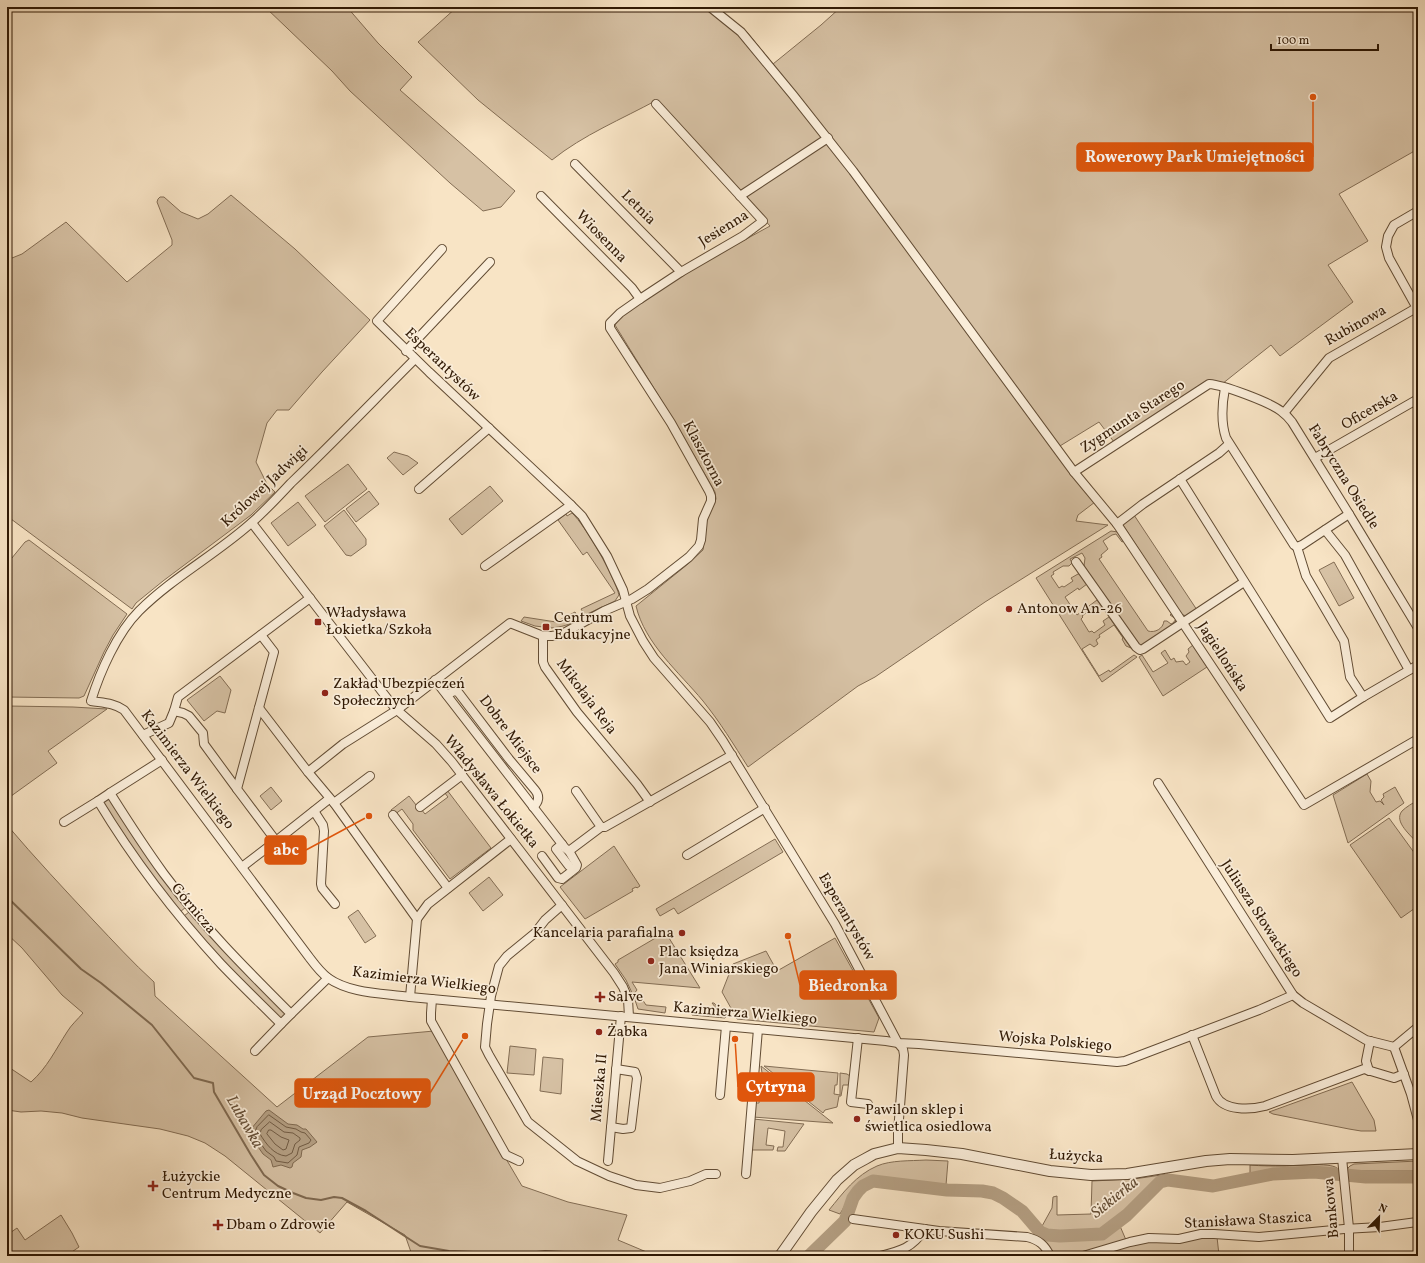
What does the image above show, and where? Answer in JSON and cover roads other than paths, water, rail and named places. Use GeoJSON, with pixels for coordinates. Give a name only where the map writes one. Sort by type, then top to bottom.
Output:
{"type":"FeatureCollection","features":[{"type":"Feature","properties":{"kind":"street","name":"Jagiellońska"},"geometry":{"type":"LineString","coordinates":[[710,7],[741,32],[828,138],[1074,472],[1116,524],[1304,805],[1418,739]]}},
{"type":"Feature","properties":{"kind":"street","name":"Jesienna"},"geometry":{"type":"LineString","coordinates":[[610,323],[620,313],[640,299],[681,272],[743,236],[763,222],[656,104]]}},
{"type":"Feature","properties":{"kind":"street"},"geometry":{"type":"LineString","coordinates":[[740,196],[828,138]]}},
{"type":"Feature","properties":{"kind":"street","name":"Letnia"},"geometry":{"type":"LineString","coordinates":[[575,164],[681,272]]}},
{"type":"Feature","properties":{"kind":"street","name":"Wiosenna"},"geometry":{"type":"LineString","coordinates":[[542,196],[632,288],[640,299]]}},
{"type":"Feature","properties":{"kind":"street"},"geometry":{"type":"LineString","coordinates":[[1418,211],[1394,225],[1387,241],[1389,258],[1418,309]]}},
{"type":"Feature","properties":{"kind":"street","name":"Esperantystów"},"geometry":{"type":"LineString","coordinates":[[442,249],[377,321],[406,351],[571,504],[582,516],[596,538],[623,590],[630,616],[643,641],[654,658],[710,722],[732,755],[835,924],[898,1043],[902,1046],[904,1052],[898,1148]]}},
{"type":"Feature","properties":{"kind":"street"},"geometry":{"type":"LineString","coordinates":[[406,351],[490,262]]}},
{"type":"Feature","properties":{"kind":"street","name":"Rubinowa"},"geometry":{"type":"LineString","coordinates":[[1284,413],[1329,358],[1418,309]]}},
{"type":"Feature","properties":{"kind":"street","name":"Klasztorna"},"geometry":{"type":"LineString","coordinates":[[610,323],[610,328],[682,441],[706,485],[711,498],[703,519],[701,540],[697,549],[648,589],[626,602]]}},
{"type":"Feature","properties":{"kind":"street","name":"Królowej Jadwigi"},"geometry":{"type":"LineString","coordinates":[[95,691],[124,629],[139,611],[172,583],[252,522],[342,434],[415,359]]}},
{"type":"Feature","properties":{"kind":"street","name":"Fabryczna Osiedle"},"geometry":{"type":"LineString","coordinates":[[1207,385],[1212,384],[1225,388],[1274,406],[1284,413],[1292,422],[1350,514],[1418,628]]}},
{"type":"Feature","properties":{"kind":"street","name":"Zygmunta Starego"},"geometry":{"type":"LineString","coordinates":[[1074,472],[1207,385]]}},
{"type":"Feature","properties":{"kind":"street"},"geometry":{"type":"LineString","coordinates":[[1225,388],[1223,407],[1225,436],[1293,544],[1297,546],[1306,576],[1344,641],[1350,678],[1363,697]]}},
{"type":"Feature","properties":{"kind":"street","name":"Oficerska"},"geometry":{"type":"LineString","coordinates":[[1315,458],[1418,399]]}},
{"type":"Feature","properties":{"kind":"street"},"geometry":{"type":"LineString","coordinates":[[419,489],[489,428]]}},
{"type":"Feature","properties":{"kind":"street"},"geometry":{"type":"LineString","coordinates":[[1116,524],[1219,453],[1229,444]]}},
{"type":"Feature","properties":{"kind":"street"},"geometry":{"type":"LineString","coordinates":[[1180,479],[1330,718],[1418,665]]}},
{"type":"Feature","properties":{"kind":"street"},"geometry":{"type":"LineString","coordinates":[[486,566],[571,504]]}},
{"type":"Feature","properties":{"kind":"street"},"geometry":{"type":"LineString","coordinates":[[1297,546],[1302,545],[1350,514]]}},
{"type":"Feature","properties":{"kind":"street","name":"Władysława Łokietka"},"geometry":{"type":"LineString","coordinates":[[252,522],[397,710],[436,744],[462,775],[562,905],[618,980],[628,999],[625,1017]]}},
{"type":"Feature","properties":{"kind":"street"},"geometry":{"type":"LineString","coordinates":[[1325,530],[1345,555],[1409,670]]}},
{"type":"Feature","properties":{"kind":"street"},"geometry":{"type":"LineString","coordinates":[[1076,562],[1138,649],[1143,649],[1244,582]]}},
{"type":"Feature","properties":{"kind":"street"},"geometry":{"type":"LineString","coordinates":[[143,735],[169,723],[178,697],[310,598]]}},
{"type":"Feature","properties":{"kind":"street","name":"Mikołaja Reja"},"geometry":{"type":"LineString","coordinates":[[626,602],[604,611],[562,634],[543,636],[543,662],[577,712],[650,802]]}},
{"type":"Feature","properties":{"kind":"street"},"geometry":{"type":"LineString","coordinates":[[308,772],[343,744],[397,710],[510,623],[543,636]]}},
{"type":"Feature","properties":{"kind":"street"},"geometry":{"type":"LineString","coordinates":[[237,789],[274,652],[261,635]]}},
{"type":"Feature","properties":{"kind":"street","name":"Dobre Miejsce"},"geometry":{"type":"LineString","coordinates":[[435,680],[569,851]]}},
{"type":"Feature","properties":{"kind":"street","name":"Kazimierza Wielkiego"},"geometry":{"type":"LineString","coordinates":[[95,691],[91,701],[112,704],[124,710],[309,957],[328,978],[342,985],[363,991],[410,997],[858,1038],[898,1043]]}},
{"type":"Feature","properties":{"kind":"street","name":"Dobre Miejsce"},"geometry":{"type":"LineString","coordinates":[[447,695],[454,691],[458,692],[535,790],[538,797],[537,803],[533,807]]}},
{"type":"Feature","properties":{"kind":"street"},"geometry":{"type":"LineString","coordinates":[[259,708],[332,801],[417,919]]}},
{"type":"Feature","properties":{"kind":"street"},"geometry":{"type":"LineString","coordinates":[[174,711],[189,716],[203,733],[204,744],[276,841]]}},
{"type":"Feature","properties":{"kind":"street"},"geometry":{"type":"LineString","coordinates":[[542,856],[558,878],[562,880],[577,865],[569,851],[603,827],[732,755]]}},
{"type":"Feature","properties":{"kind":"street"},"geometry":{"type":"LineString","coordinates":[[64,822],[162,760]]}},
{"type":"Feature","properties":{"kind":"street"},"geometry":{"type":"LineString","coordinates":[[420,807],[462,775]]}},
{"type":"Feature","properties":{"kind":"street"},"geometry":{"type":"LineString","coordinates":[[242,867],[314,811],[370,776]]}},
{"type":"Feature","properties":{"kind":"street","name":"Juliusza Słowackiego"},"geometry":{"type":"LineString","coordinates":[[1158,783],[1293,995],[1303,1003],[1360,1036],[1370,1041],[1394,1047]]}},
{"type":"Feature","properties":{"kind":"street"},"geometry":{"type":"LineString","coordinates":[[576,790],[603,827]]}},
{"type":"Feature","properties":{"kind":"street","name":"Górnicza"},"geometry":{"type":"LineString","coordinates":[[110,793],[164,874],[191,907],[250,973],[292,1014]]}},
{"type":"Feature","properties":{"kind":"street","name":"Górnicza"},"geometry":{"type":"LineString","coordinates":[[98,800],[138,861],[180,916],[221,964],[281,1024]]}},
{"type":"Feature","properties":{"kind":"street"},"geometry":{"type":"LineString","coordinates":[[687,855],[765,808]]}},
{"type":"Feature","properties":{"kind":"street"},"geometry":{"type":"LineString","coordinates":[[314,811],[323,825],[324,831],[321,884],[322,888],[335,904]]}},
{"type":"Feature","properties":{"kind":"street"},"geometry":{"type":"LineString","coordinates":[[393,815],[448,888]]}},
{"type":"Feature","properties":{"kind":"street"},"geometry":{"type":"LineString","coordinates":[[410,997],[417,919],[428,904],[511,838]]}},
{"type":"Feature","properties":{"kind":"street"},"geometry":{"type":"LineString","coordinates":[[562,844],[556,849],[569,866]]}},
{"type":"Feature","properties":{"kind":"street"},"geometry":{"type":"LineString","coordinates":[[562,905],[545,920],[535,933],[500,963],[490,1004],[485,1047],[489,1055],[528,1122],[577,1161],[609,1176],[636,1185],[660,1188],[690,1181],[706,1174],[716,1174]]}},
{"type":"Feature","properties":{"kind":"street"},"geometry":{"type":"LineString","coordinates":[[180,916],[191,907]]}},
{"type":"Feature","properties":{"kind":"street"},"geometry":{"type":"LineString","coordinates":[[255,1051],[328,978]]}},
{"type":"Feature","properties":{"kind":"street","name":"Wojska Polskiego"},"geometry":{"type":"LineString","coordinates":[[898,1043],[1117,1062],[1259,1010],[1293,995]]}},
{"type":"Feature","properties":{"kind":"street"},"geometry":{"type":"LineString","coordinates":[[432,999],[430,1013],[431,1021],[448,1053],[506,1155],[519,1161]]}},
{"type":"Feature","properties":{"kind":"street","name":"Mieszka II"},"geometry":{"type":"LineString","coordinates":[[608,1162],[616,1069],[625,1017]]}},
{"type":"Feature","properties":{"kind":"street"},"geometry":{"type":"LineString","coordinates":[[720,1095],[726,1026]]}},
{"type":"Feature","properties":{"kind":"street"},"geometry":{"type":"LineString","coordinates":[[1418,1027],[1394,1047],[1418,1120]]}},
{"type":"Feature","properties":{"kind":"street"},"geometry":{"type":"LineString","coordinates":[[746,1174],[758,1029]]}},
{"type":"Feature","properties":{"kind":"street"},"geometry":{"type":"LineString","coordinates":[[1192,1035],[1216,1096],[1220,1102],[1228,1106],[1258,1108],[1364,1069],[1394,1078],[1404,1074]]}},
{"type":"Feature","properties":{"kind":"street"},"geometry":{"type":"LineString","coordinates":[[858,1038],[851,1102],[868,1104]]}},
{"type":"Feature","properties":{"kind":"street"},"geometry":{"type":"LineString","coordinates":[[1369,1070],[1366,1061],[1370,1041]]}},
{"type":"Feature","properties":{"kind":"street"},"geometry":{"type":"LineString","coordinates":[[611,1127],[623,1129],[631,1128],[637,1078],[635,1072],[616,1069]]}},
{"type":"Feature","properties":{"kind":"street","name":"Łużycka"},"geometry":{"type":"LineString","coordinates":[[780,1256],[823,1196],[845,1173],[854,1165],[874,1154],[898,1148],[952,1153],[1050,1171],[1091,1175],[1127,1174],[1206,1161],[1230,1159],[1293,1160],[1343,1163],[1418,1154]]}},
{"type":"Feature","properties":{"kind":"street","name":"Bankowa"},"geometry":{"type":"LineString","coordinates":[[1343,1163],[1349,1228],[1349,1256]]}},
{"type":"Feature","properties":{"kind":"street"},"geometry":{"type":"LineString","coordinates":[[854,1218],[925,1229],[1034,1238],[1043,1244],[1050,1256]]}},
{"type":"Feature","properties":{"kind":"street","name":"Stanisława Staszica"},"geometry":{"type":"LineString","coordinates":[[1083,1256],[1133,1241],[1149,1238],[1179,1239],[1201,1234],[1259,1237],[1349,1228],[1380,1227],[1417,1222]]}},
{"type":"Feature","properties":{"kind":"street"},"geometry":{"type":"LineString","coordinates":[[880,1256],[899,1251],[911,1245],[917,1240],[925,1229]]}},
{"type":"Feature","properties":{"kind":"water"},"geometry":{"type":"Polygon","coordinates":[[[269,1110],[288,1124],[297,1125],[303,1129],[306,1129],[317,1142],[302,1150],[301,1157],[293,1163],[292,1167],[290,1168],[281,1165],[273,1167],[271,1160],[263,1154],[249,1134],[251,1129],[266,1111],[269,1110]]]}},
{"type":"Feature","properties":{"kind":"waterway","name":"Lubawka"},"geometry":{"type":"LineString","coordinates":[[7,897],[81,969],[101,983],[152,1025],[194,1078],[213,1083],[214,1092],[251,1155],[264,1175],[278,1186],[306,1198],[321,1200],[334,1197],[342,1198],[366,1211],[420,1246],[449,1251],[520,1254],[545,1251],[583,1253],[589,1256]]}},
{"type":"Feature","properties":{"kind":"waterway","name":"Siekierka"},"geometry":{"type":"LineString","coordinates":[[809,1256],[845,1221],[853,1198],[858,1191],[863,1186],[873,1181],[947,1190],[982,1191],[993,1193],[1022,1211],[1040,1232],[1047,1235],[1060,1236],[1102,1234],[1127,1215],[1160,1182],[1168,1180],[1213,1186],[1273,1174],[1314,1172],[1366,1177],[1418,1177]]}},
{"type":"Feature","properties":{"kind":"place","name":"Rowerowy Park Umiejętności"},"geometry":{"type":"Point","coordinates":[1313,97]}},
{"type":"Feature","properties":{"kind":"place","name":"Antonow An-26"},"geometry":{"type":"Point","coordinates":[1009,609]}},
{"type":"Feature","properties":{"kind":"place","name":"Władysława Łokietka/Szkoła"},"geometry":{"type":"Point","coordinates":[318,622]}},
{"type":"Feature","properties":{"kind":"place","name":"Centrum Edukacyjne"},"geometry":{"type":"Point","coordinates":[546,627]}},
{"type":"Feature","properties":{"kind":"place","name":"Zakład Ubezpieczeń Społecznych"},"geometry":{"type":"Point","coordinates":[325,693]}},
{"type":"Feature","properties":{"kind":"place","name":"abc"},"geometry":{"type":"Point","coordinates":[369,816]}},
{"type":"Feature","properties":{"kind":"place","name":"Kancelaria parafialna"},"geometry":{"type":"Point","coordinates":[682,933]}},
{"type":"Feature","properties":{"kind":"place","name":"Biedronka"},"geometry":{"type":"Point","coordinates":[788,936]}},
{"type":"Feature","properties":{"kind":"place","name":"Plac księdza Jana Winiarskiego"},"geometry":{"type":"Point","coordinates":[651,961]}},
{"type":"Feature","properties":{"kind":"place","name":"Salve"},"geometry":{"type":"Point","coordinates":[600,997]}},
{"type":"Feature","properties":{"kind":"place","name":"Żabka"},"geometry":{"type":"Point","coordinates":[599,1032]}},
{"type":"Feature","properties":{"kind":"place","name":"Urząd Pocztowy"},"geometry":{"type":"Point","coordinates":[465,1036]}},
{"type":"Feature","properties":{"kind":"place","name":"Cytryna"},"geometry":{"type":"Point","coordinates":[735,1039]}},
{"type":"Feature","properties":{"kind":"place","name":"Pawilon sklep i świetlica osiedlowa"},"geometry":{"type":"Point","coordinates":[857,1119]}},
{"type":"Feature","properties":{"kind":"place","name":"Łużyckie Centrum Medyczne"},"geometry":{"type":"Point","coordinates":[153,1186]}},
{"type":"Feature","properties":{"kind":"place","name":"Dbam o Zdrowie"},"geometry":{"type":"Point","coordinates":[218,1225]}},
{"type":"Feature","properties":{"kind":"place","name":"KOKU Sushi"},"geometry":{"type":"Point","coordinates":[896,1235]}}]}
